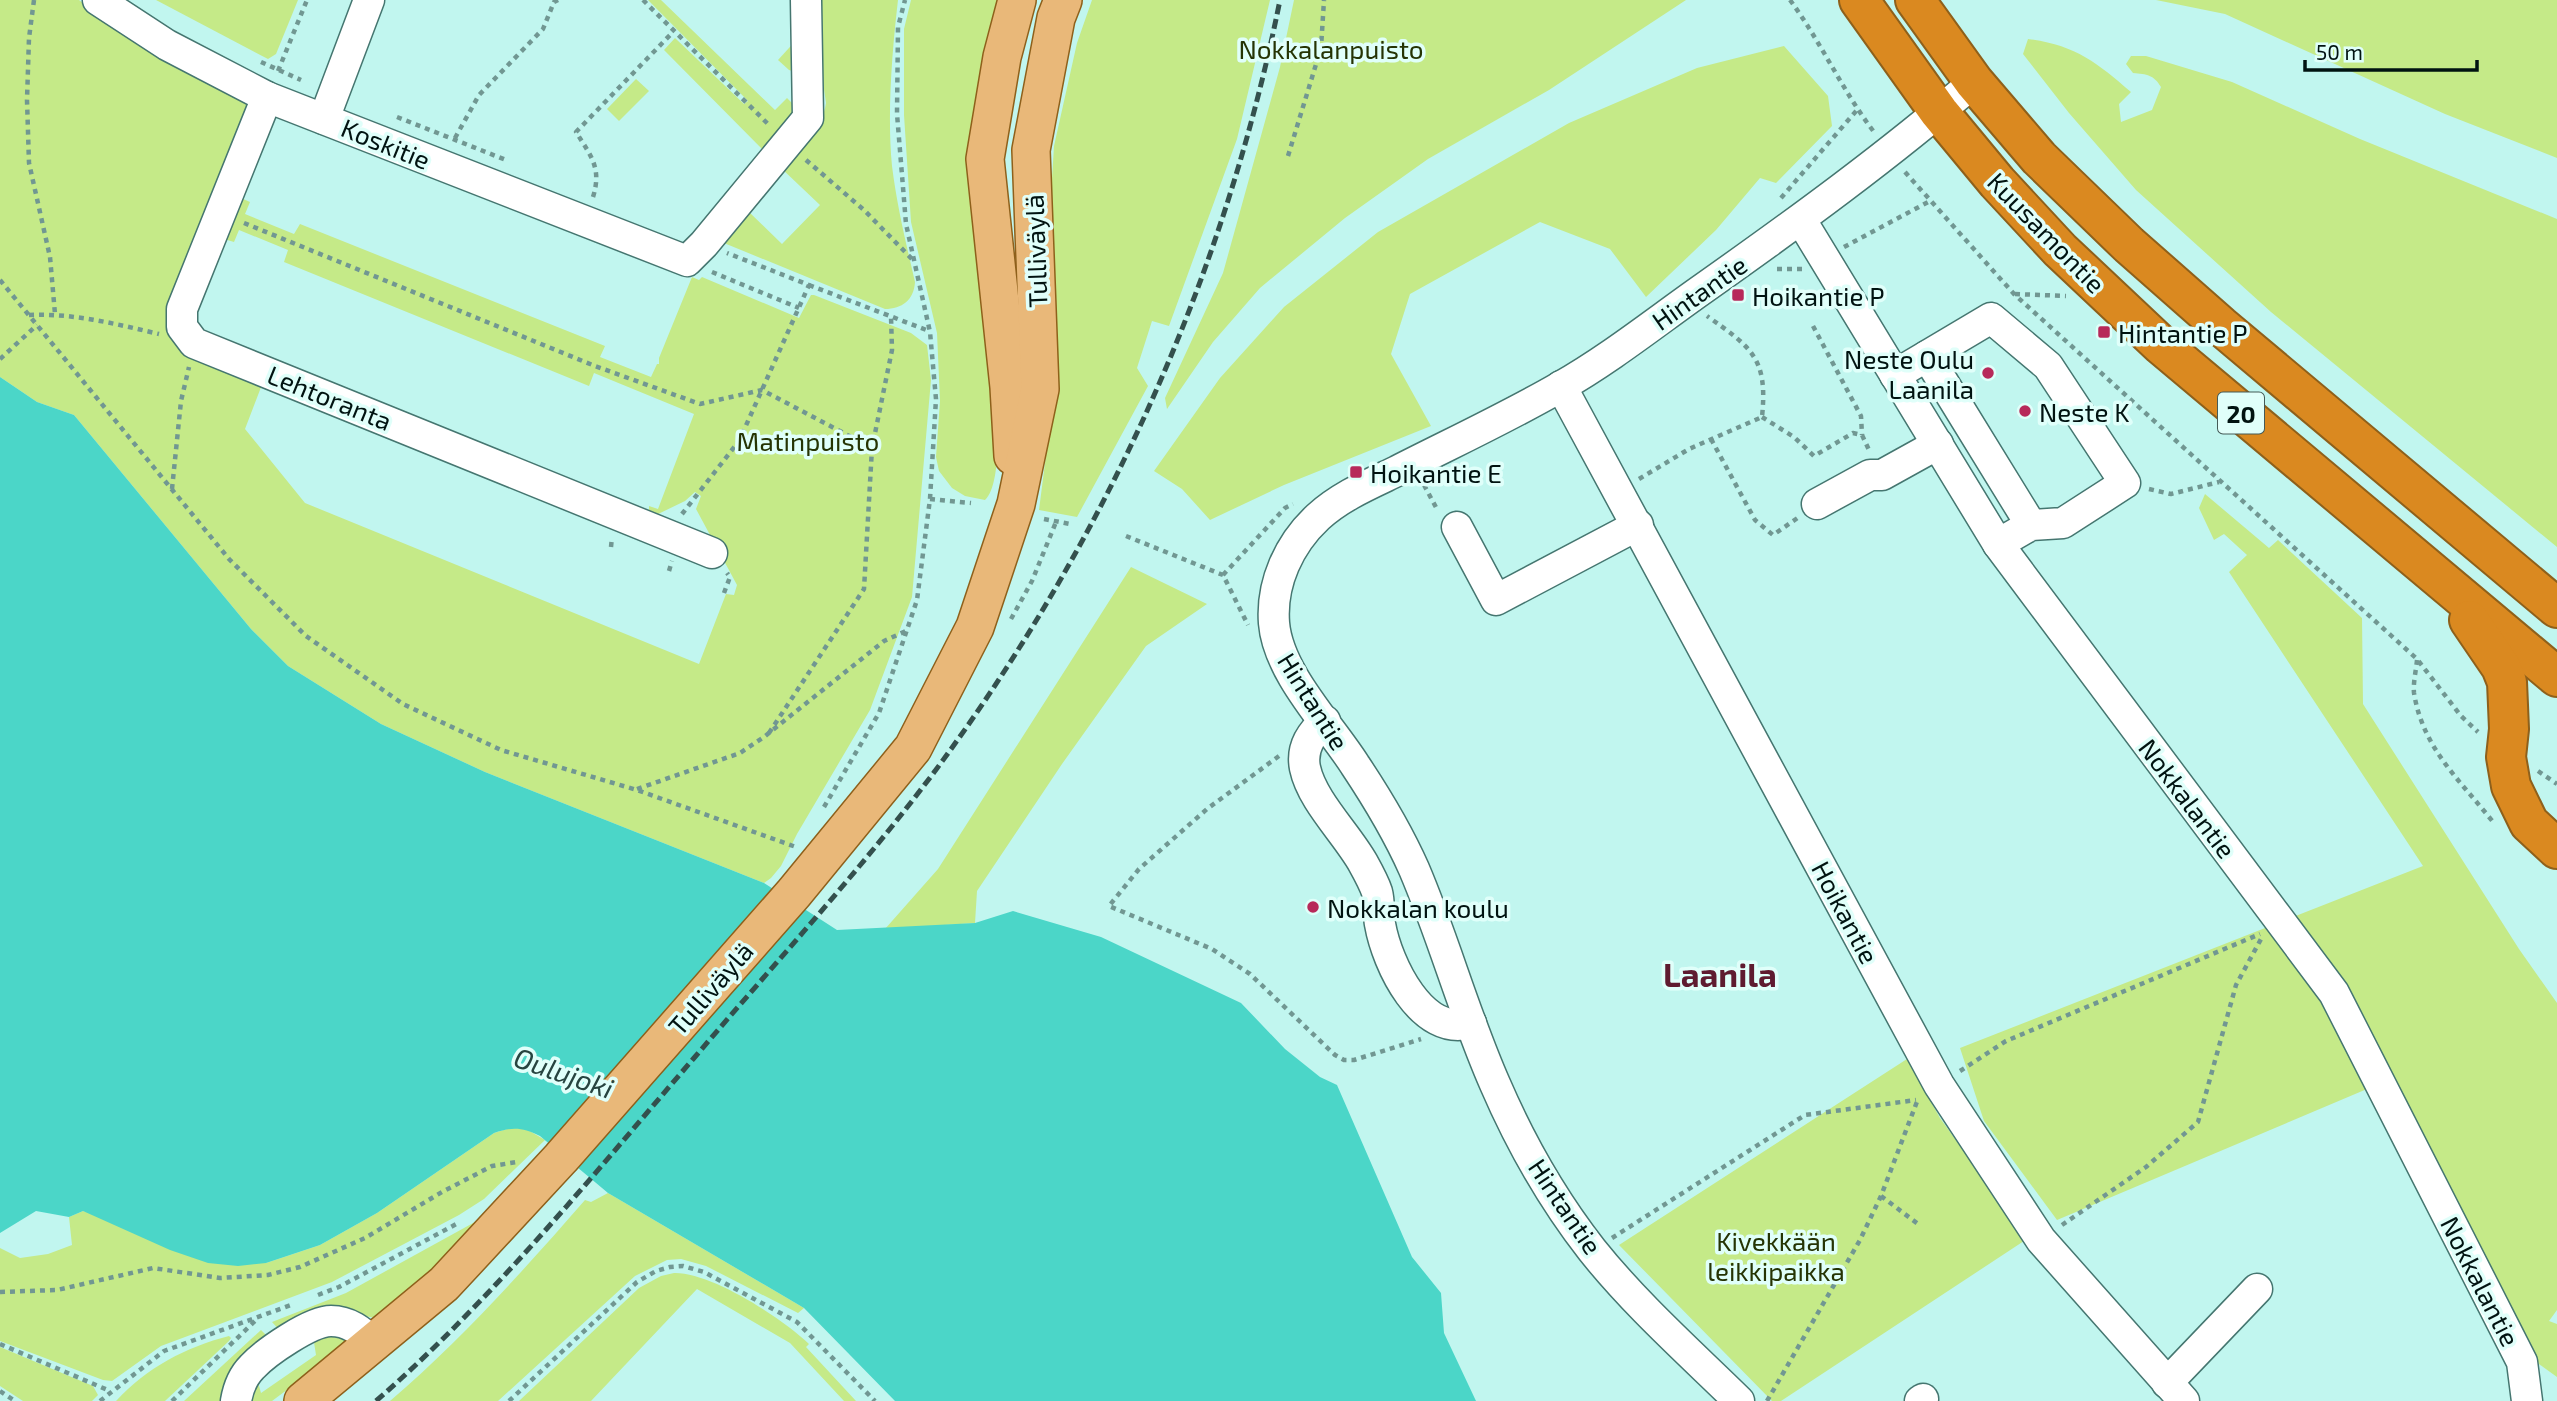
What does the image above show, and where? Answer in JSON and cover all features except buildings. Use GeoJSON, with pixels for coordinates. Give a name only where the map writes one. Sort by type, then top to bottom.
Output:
{"type":"FeatureCollection","features":[{"type":"Feature","properties":{"kind":"highway","name":"Kuusamontie"},"geometry":{"type":"LineString","coordinates":[[1859,0],[1939,112],[1997,182],[2060,250],[2151,335],[2556,675]]}},
{"type":"Feature","properties":{"kind":"highway","name":"Kuusamontie"},"geometry":{"type":"LineString","coordinates":[[1915,0],[1974,82],[2039,158],[2129,245],[2221,326],[2557,608]]}},
{"type":"Feature","properties":{"kind":"highway"},"geometry":{"type":"LineString","coordinates":[[2428,570],[2471,622],[2501,667],[2509,696],[2494,731],[2506,757],[2511,786],[2519,804],[2529,822],[2557,849]]}},
{"type":"Feature","properties":{"kind":"highway"},"geometry":{"type":"LineString","coordinates":[[2494,731],[2556,675]]}},
{"type":"Feature","properties":{"kind":"main road","name":"Tulliväylä"},"geometry":{"type":"LineString","coordinates":[[1017,0],[1002,57],[985,159],[1009,387],[1030,511]]}},
{"type":"Feature","properties":{"kind":"main road","name":"Tulliväylä"},"geometry":{"type":"LineString","coordinates":[[303,1401],[444,1283],[561,1158],[793,876],[914,748],[1030,511],[1040,389],[1031,150],[1056,18],[1063,0]]}},
{"type":"Feature","properties":{"kind":"street","name":"Koskitie"},"geometry":{"type":"LineString","coordinates":[[98,0],[167,45],[267,97],[687,261]]}},
{"type":"Feature","properties":{"kind":"street"},"geometry":{"type":"LineString","coordinates":[[324,119],[369,0]]}},
{"type":"Feature","properties":{"kind":"street"},"geometry":{"type":"LineString","coordinates":[[687,261],[808,118],[806,0]]}},
{"type":"Feature","properties":{"kind":"street","name":"Hintantie"},"geometry":{"type":"LineString","coordinates":[[1739,1401],[1642,1306],[1592,1249],[1550,1189],[1465,1025],[1436,920],[1410,861],[1381,807],[1320,726],[1279,648],[1274,625],[1275,600],[1280,574],[1301,535],[1332,506],[1561,386],[1592,367],[1789,211],[1888,151],[1974,82]]}},
{"type":"Feature","properties":{"kind":"street"},"geometry":{"type":"LineString","coordinates":[[194,342],[183,327],[182,309],[267,97]]}},
{"type":"Feature","properties":{"kind":"street","name":"Nokkalantie"},"geometry":{"type":"LineString","coordinates":[[1789,211],[1824,258],[1998,544],[2334,993],[2522,1362],[2527,1401]]}},
{"type":"Feature","properties":{"kind":"street"},"geometry":{"type":"LineString","coordinates":[[1895,375],[1991,318],[2048,366],[2124,483],[2063,523],[2031,524],[1998,544]]}},
{"type":"Feature","properties":{"kind":"street","name":"Lehtoranta"},"geometry":{"type":"LineString","coordinates":[[194,342],[712,553]]}},
{"type":"Feature","properties":{"kind":"street"},"geometry":{"type":"LineString","coordinates":[[1927,356],[2031,524]]}},
{"type":"Feature","properties":{"kind":"street","name":"Hoikantie"},"geometry":{"type":"LineString","coordinates":[[1561,386],[1638,526],[1928,1092],[2041,1240],[2176,1392]]}},
{"type":"Feature","properties":{"kind":"street"},"geometry":{"type":"LineString","coordinates":[[1817,504],[1870,475],[1882,475],[1938,444]]}},
{"type":"Feature","properties":{"kind":"street"},"geometry":{"type":"LineString","coordinates":[[1457,527],[1496,600],[1638,526]]}},
{"type":"Feature","properties":{"kind":"street"},"geometry":{"type":"LineString","coordinates":[[1320,726],[1305,748],[1305,767],[1315,794],[1344,833],[1364,865],[1377,893],[1380,926],[1395,967],[1411,999],[1434,1018],[1465,1025]]}},
{"type":"Feature","properties":{"kind":"street"},"geometry":{"type":"LineString","coordinates":[[2176,1392],[2257,1289]]}},
{"type":"Feature","properties":{"kind":"street"},"geometry":{"type":"LineString","coordinates":[[236,1401],[242,1380],[251,1367],[316,1324],[343,1322],[356,1327],[374,1343]]}},
{"type":"Feature","properties":{"kind":"path"},"geometry":{"type":"LineString","coordinates":[[34,0],[29,51],[29,163],[51,257],[55,314]]}},
{"type":"Feature","properties":{"kind":"path"},"geometry":{"type":"LineString","coordinates":[[267,97],[306,0]]}},
{"type":"Feature","properties":{"kind":"path"},"geometry":{"type":"LineString","coordinates":[[643,0],[788,144],[864,210],[914,260]]}},
{"type":"Feature","properties":{"kind":"path"},"geometry":{"type":"LineString","coordinates":[[820,815],[878,713],[917,600],[930,499],[936,399],[930,332],[905,223],[897,114],[898,27],[905,0]]}},
{"type":"Feature","properties":{"kind":"path"},"geometry":{"type":"LineString","coordinates":[[1288,156],[1321,48],[1324,0]]}},
{"type":"Feature","properties":{"kind":"path"},"geometry":{"type":"LineString","coordinates":[[1790,0],[1828,58],[1857,110],[1888,151],[2014,294],[2417,659],[2461,716],[2494,731]]}},
{"type":"Feature","properties":{"kind":"path"},"geometry":{"type":"LineString","coordinates":[[455,138],[479,95],[543,29],[555,1]]}},
{"type":"Feature","properties":{"kind":"path"},"geometry":{"type":"LineString","coordinates":[[593,197],[598,182],[595,163],[576,132],[673,32]]}},
{"type":"Feature","properties":{"kind":"path"},"geometry":{"type":"LineString","coordinates":[[1789,211],[1857,110]]}},
{"type":"Feature","properties":{"kind":"path"},"geometry":{"type":"LineString","coordinates":[[1769,275],[1779,268],[1800,271],[1930,201]]}},
{"type":"Feature","properties":{"kind":"path"},"geometry":{"type":"LineString","coordinates":[[220,213],[595,366],[700,404],[762,390],[872,448]]}},
{"type":"Feature","properties":{"kind":"path"},"geometry":{"type":"LineString","coordinates":[[666,534],[739,441],[799,308],[687,261]]}},
{"type":"Feature","properties":{"kind":"path"},"geometry":{"type":"LineString","coordinates":[[0,280],[21,302],[29,316],[229,559],[306,636],[403,704],[501,750],[637,790],[800,849],[793,876]]}},
{"type":"Feature","properties":{"kind":"path"},"geometry":{"type":"LineString","coordinates":[[809,285],[930,332]]}},
{"type":"Feature","properties":{"kind":"path"},"geometry":{"type":"LineString","coordinates":[[2014,294],[2070,296]]}},
{"type":"Feature","properties":{"kind":"path"},"geometry":{"type":"LineString","coordinates":[[1717,309],[1706,315],[1746,344],[1759,363],[1765,391],[1762,417]]}},
{"type":"Feature","properties":{"kind":"path"},"geometry":{"type":"LineString","coordinates":[[29,316],[55,314],[102,321],[194,342],[181,401],[172,489]]}},
{"type":"Feature","properties":{"kind":"path"},"geometry":{"type":"LineString","coordinates":[[769,733],[864,589],[872,448],[892,351],[891,316]]}},
{"type":"Feature","properties":{"kind":"path"},"geometry":{"type":"LineString","coordinates":[[0,359],[37,325]]}},
{"type":"Feature","properties":{"kind":"path"},"geometry":{"type":"LineString","coordinates":[[1813,326],[1861,416],[1862,435],[1882,475]]}},
{"type":"Feature","properties":{"kind":"path"},"geometry":{"type":"LineString","coordinates":[[1762,417],[1794,437],[1814,456],[1853,433],[1862,435]]}},
{"type":"Feature","properties":{"kind":"path"},"geometry":{"type":"LineString","coordinates":[[1619,491],[1689,449],[1762,417]]}},
{"type":"Feature","properties":{"kind":"path"},"geometry":{"type":"LineString","coordinates":[[1711,439],[1755,520],[1773,534],[1817,504]]}},
{"type":"Feature","properties":{"kind":"path"},"geometry":{"type":"LineString","coordinates":[[1422,481],[1446,523],[1457,527]]}},
{"type":"Feature","properties":{"kind":"path"},"geometry":{"type":"LineString","coordinates":[[2124,483],[2171,494],[2219,482]]}},
{"type":"Feature","properties":{"kind":"path"},"geometry":{"type":"LineString","coordinates":[[930,499],[971,503]]}},
{"type":"Feature","properties":{"kind":"path"},"geometry":{"type":"LineString","coordinates":[[1223,575],[1284,508],[1297,502]]}},
{"type":"Feature","properties":{"kind":"path"},"geometry":{"type":"LineString","coordinates":[[1030,511],[1056,522],[1070,524]]}},
{"type":"Feature","properties":{"kind":"path"},"geometry":{"type":"LineString","coordinates":[[1011,619],[1032,581],[1056,522]]}},
{"type":"Feature","properties":{"kind":"path"},"geometry":{"type":"LineString","coordinates":[[637,790],[740,753],[884,641],[906,631]]}},
{"type":"Feature","properties":{"kind":"path"},"geometry":{"type":"LineString","coordinates":[[2417,659],[2414,691],[2424,732],[2450,774],[2495,824]]}},
{"type":"Feature","properties":{"kind":"path"},"geometry":{"type":"LineString","coordinates":[[1320,726],[1207,809],[1139,869],[1109,906],[1212,949],[1250,974],[1335,1055],[1344,1060],[1354,1060],[1465,1025]]}},
{"type":"Feature","properties":{"kind":"path"},"geometry":{"type":"LineString","coordinates":[[2529,764],[2557,784]]}},
{"type":"Feature","properties":{"kind":"path"},"geometry":{"type":"LineString","coordinates":[[1615,1249],[1608,1240],[1805,1115],[1928,1092],[2006,1041],[2265,932],[2236,985],[2198,1122],[2146,1167],[2041,1240]]}},
{"type":"Feature","properties":{"kind":"path"},"geometry":{"type":"LineString","coordinates":[[1767,1401],[1860,1240],[1928,1092]]}},
{"type":"Feature","properties":{"kind":"path"},"geometry":{"type":"LineString","coordinates":[[0,1292],[57,1290],[153,1268],[220,1278],[268,1275],[300,1267],[365,1238],[492,1166],[518,1161]]}},
{"type":"Feature","properties":{"kind":"path"},"geometry":{"type":"LineString","coordinates":[[1881,1196],[1918,1224]]}},
{"type":"Feature","properties":{"kind":"path"},"geometry":{"type":"LineString","coordinates":[[316,1296],[339,1287],[465,1219]]}},
{"type":"Feature","properties":{"kind":"path"},"geometry":{"type":"LineString","coordinates":[[509,1401],[637,1282],[656,1271],[683,1266],[704,1272],[796,1322],[875,1401]]}},
{"type":"Feature","properties":{"kind":"path"},"geometry":{"type":"LineString","coordinates":[[100,1401],[164,1351],[294,1304]]}},
{"type":"Feature","properties":{"kind":"path"},"geometry":{"type":"LineString","coordinates":[[172,1401],[259,1317]]}},
{"type":"Feature","properties":{"kind":"path"},"geometry":{"type":"LineString","coordinates":[[0,1344],[110,1391]]}},
{"type":"Feature","properties":{"kind":"path"},"geometry":{"type":"LineString","coordinates":[[0,1391],[15,1401]]}},
{"type":"Feature","properties":{"kind":"green space","name":"Matinpuisto"},"geometry":{"type":"Polygon","coordinates":[[[0,0],[79,0],[111,24],[246,101],[248,111],[169,324],[263,382],[245,429],[305,503],[699,664],[726,594],[734,595],[737,585],[696,509],[701,496],[695,492],[685,501],[654,516],[649,515],[649,506],[658,509],[694,414],[594,373],[589,386],[284,262],[288,250],[239,230],[234,242],[224,239],[241,198],[250,202],[245,214],[294,234],[300,224],[605,346],[600,357],[651,377],[659,364],[659,358],[692,277],[699,280],[702,277],[799,318],[811,295],[814,295],[911,333],[927,345],[931,380],[912,597],[870,710],[781,866],[771,878],[764,883],[485,772],[381,724],[288,666],[251,629],[74,415],[37,402],[0,377],[0,0]]]}},
{"type":"Feature","properties":{"kind":"green space"},"geometry":{"type":"Polygon","coordinates":[[[156,0],[298,0],[276,54],[268,59],[156,0]]]}},
{"type":"Feature","properties":{"kind":"green space"},"geometry":{"type":"Polygon","coordinates":[[[648,0],[661,0],[775,110],[787,98],[798,109],[768,155],[664,50],[675,38],[744,104],[748,101],[648,0]]]}},
{"type":"Feature","properties":{"kind":"green space"},"geometry":{"type":"Polygon","coordinates":[[[811,0],[898,0],[891,83],[892,166],[915,282],[910,298],[897,307],[885,309],[719,241],[748,211],[782,244],[820,205],[781,168],[815,130],[826,103],[811,0]]]}},
{"type":"Feature","properties":{"kind":"green space"},"geometry":{"type":"Polygon","coordinates":[[[911,0],[1002,0],[978,87],[972,141],[996,387],[998,438],[995,477],[985,500],[965,496],[952,488],[939,471],[936,457],[940,401],[937,333],[911,222],[904,115],[904,29],[911,0]]]}},
{"type":"Feature","properties":{"kind":"green space"},"geometry":{"type":"Polygon","coordinates":[[[1092,0],[1270,0],[1237,139],[1169,326],[1152,321],[1137,368],[1148,386],[1077,517],[1039,510],[1055,385],[1048,242],[1054,146],[1077,43],[1092,0]]]}},
{"type":"Feature","properties":{"kind":"green space","name":"Nokkalanpuisto"},"geometry":{"type":"Polygon","coordinates":[[[1294,0],[1686,0],[1549,90],[1428,159],[1345,218],[1260,288],[1213,342],[1167,409],[1165,398],[1223,273],[1280,67],[1294,0]]]}},
{"type":"Feature","properties":{"kind":"green space"},"geometry":{"type":"Polygon","coordinates":[[[2156,0],[2557,0],[2557,158],[2445,114],[2225,14],[2156,0]]]}},
{"type":"Feature","properties":{"kind":"green space"},"geometry":{"type":"Polygon","coordinates":[[[799,37],[802,74],[789,70],[778,60],[799,37]]]}},
{"type":"Feature","properties":{"kind":"green space"},"geometry":{"type":"Polygon","coordinates":[[[2028,39],[2059,46],[2084,56],[2131,92],[2119,104],[2121,122],[2152,110],[2161,87],[2150,76],[2133,73],[2126,64],[2131,56],[2146,56],[2232,82],[2360,139],[2557,219],[2557,547],[2271,312],[2136,190],[2069,113],[2023,54],[2028,39]]]}},
{"type":"Feature","properties":{"kind":"green space"},"geometry":{"type":"Polygon","coordinates":[[[1784,46],[1828,96],[1832,126],[1776,183],[1760,178],[1716,230],[1646,297],[1610,249],[1540,222],[1410,294],[1391,354],[1431,426],[1284,485],[1210,520],[1182,489],[1154,471],[1220,378],[1284,307],[1378,232],[1569,123],[1697,68],[1784,46]]]}},
{"type":"Feature","properties":{"kind":"green space"},"geometry":{"type":"Polygon","coordinates":[[[636,79],[649,91],[619,121],[607,109],[636,79]]]}},
{"type":"Feature","properties":{"kind":"green space"},"geometry":{"type":"Polygon","coordinates":[[[2205,494],[2269,548],[2278,540],[2362,618],[2363,704],[2519,949],[2557,1003],[2557,1310],[2549,1321],[2557,1324],[2557,1377],[2529,1357],[2393,1078],[2057,1220],[1984,1121],[1960,1048],[2423,866],[2229,572],[2247,555],[2224,534],[2214,540],[2199,508],[2205,494]]]}},
{"type":"Feature","properties":{"kind":"green space"},"geometry":{"type":"Polygon","coordinates":[[[1131,567],[1207,604],[1146,646],[1062,764],[977,891],[975,923],[885,929],[938,869],[1131,567]]]}},
{"type":"Feature","properties":{"kind":"green space","name":"Kivekkään leikkipaikka"},"geometry":{"type":"Polygon","coordinates":[[[1907,1059],[1940,1118],[2027,1239],[1781,1401],[1772,1401],[1619,1245],[1907,1059]]]}},
{"type":"Feature","properties":{"kind":"green space"},"geometry":{"type":"Polygon","coordinates":[[[513,1127],[528,1130],[545,1140],[484,1199],[459,1215],[332,1282],[161,1346],[112,1381],[0,1341],[0,1248],[20,1258],[48,1254],[72,1245],[69,1217],[83,1211],[266,1263],[320,1245],[377,1213],[494,1133],[513,1127]]]}},
{"type":"Feature","properties":{"kind":"green space"},"geometry":{"type":"Polygon","coordinates":[[[608,1193],[804,1308],[798,1313],[706,1266],[681,1259],[667,1260],[635,1276],[498,1401],[390,1401],[442,1354],[491,1304],[585,1200],[591,1202],[608,1193]]]}},
{"type":"Feature","properties":{"kind":"green space"},"geometry":{"type":"Polygon","coordinates":[[[484,1217],[488,1219],[386,1314],[376,1318],[334,1311],[282,1333],[272,1322],[346,1293],[484,1217]]]}},
{"type":"Feature","properties":{"kind":"green space"},"geometry":{"type":"Polygon","coordinates":[[[674,1273],[707,1280],[726,1288],[782,1322],[809,1344],[806,1347],[856,1401],[844,1401],[790,1343],[697,1289],[591,1401],[519,1401],[639,1288],[661,1276],[674,1273]]]}},
{"type":"Feature","properties":{"kind":"green space"},"geometry":{"type":"Polygon","coordinates":[[[261,1330],[272,1341],[228,1401],[184,1401],[261,1330]]]}},
{"type":"Feature","properties":{"kind":"green space"},"geometry":{"type":"Polygon","coordinates":[[[333,1330],[348,1340],[347,1345],[272,1401],[246,1401],[256,1375],[261,1393],[316,1355],[313,1336],[333,1330]]]}},
{"type":"Feature","properties":{"kind":"green space"},"geometry":{"type":"Polygon","coordinates":[[[229,1336],[229,1341],[165,1401],[116,1401],[140,1378],[168,1360],[197,1346],[229,1336]]]}},
{"type":"Feature","properties":{"kind":"green space"},"geometry":{"type":"Polygon","coordinates":[[[0,1347],[93,1386],[98,1395],[92,1401],[23,1401],[0,1386],[0,1347]]]}},
{"type":"Feature","properties":{"kind":"water","name":"Oulujoki"},"geometry":{"type":"Polygon","coordinates":[[[0,377],[37,402],[74,415],[251,629],[288,666],[381,724],[485,772],[764,883],[837,930],[975,923],[1013,911],[1101,937],[1241,1003],[1285,1049],[1320,1077],[1337,1085],[1412,1257],[1441,1293],[1444,1333],[1476,1401],[895,1401],[804,1308],[608,1193],[540,1136],[517,1129],[494,1133],[377,1213],[320,1245],[266,1263],[238,1266],[208,1263],[170,1250],[83,1211],[69,1217],[36,1211],[0,1233],[0,377]]]}},
{"type":"Feature","properties":{"kind":"railway"},"geometry":{"type":"LineString","coordinates":[[376,1401],[461,1321],[580,1191],[877,845],[935,771],[996,684],[1052,594],[1104,500],[1150,405],[1191,306],[1226,206],[1256,104],[1280,0]]}},
{"type":"Feature","properties":{"kind":"place","name":"Hoikantie P"},"geometry":{"type":"Point","coordinates":[1738,295]}},
{"type":"Feature","properties":{"kind":"place","name":"Hintantie P"},"geometry":{"type":"Point","coordinates":[2104,332]}},
{"type":"Feature","properties":{"kind":"place","name":"Neste Oulu Laanila"},"geometry":{"type":"Point","coordinates":[1988,373]}},
{"type":"Feature","properties":{"kind":"place","name":"Neste K"},"geometry":{"type":"Point","coordinates":[2025,411]}},
{"type":"Feature","properties":{"kind":"place","name":"Hoikantie E"},"geometry":{"type":"Point","coordinates":[1356,472]}},
{"type":"Feature","properties":{"kind":"place","name":"Nokkalan koulu"},"geometry":{"type":"Point","coordinates":[1313,907]}},
{"type":"Feature","properties":{"kind":"district","name":"Laanila"},"geometry":{"type":"Point","coordinates":[1720,974]}}]}
